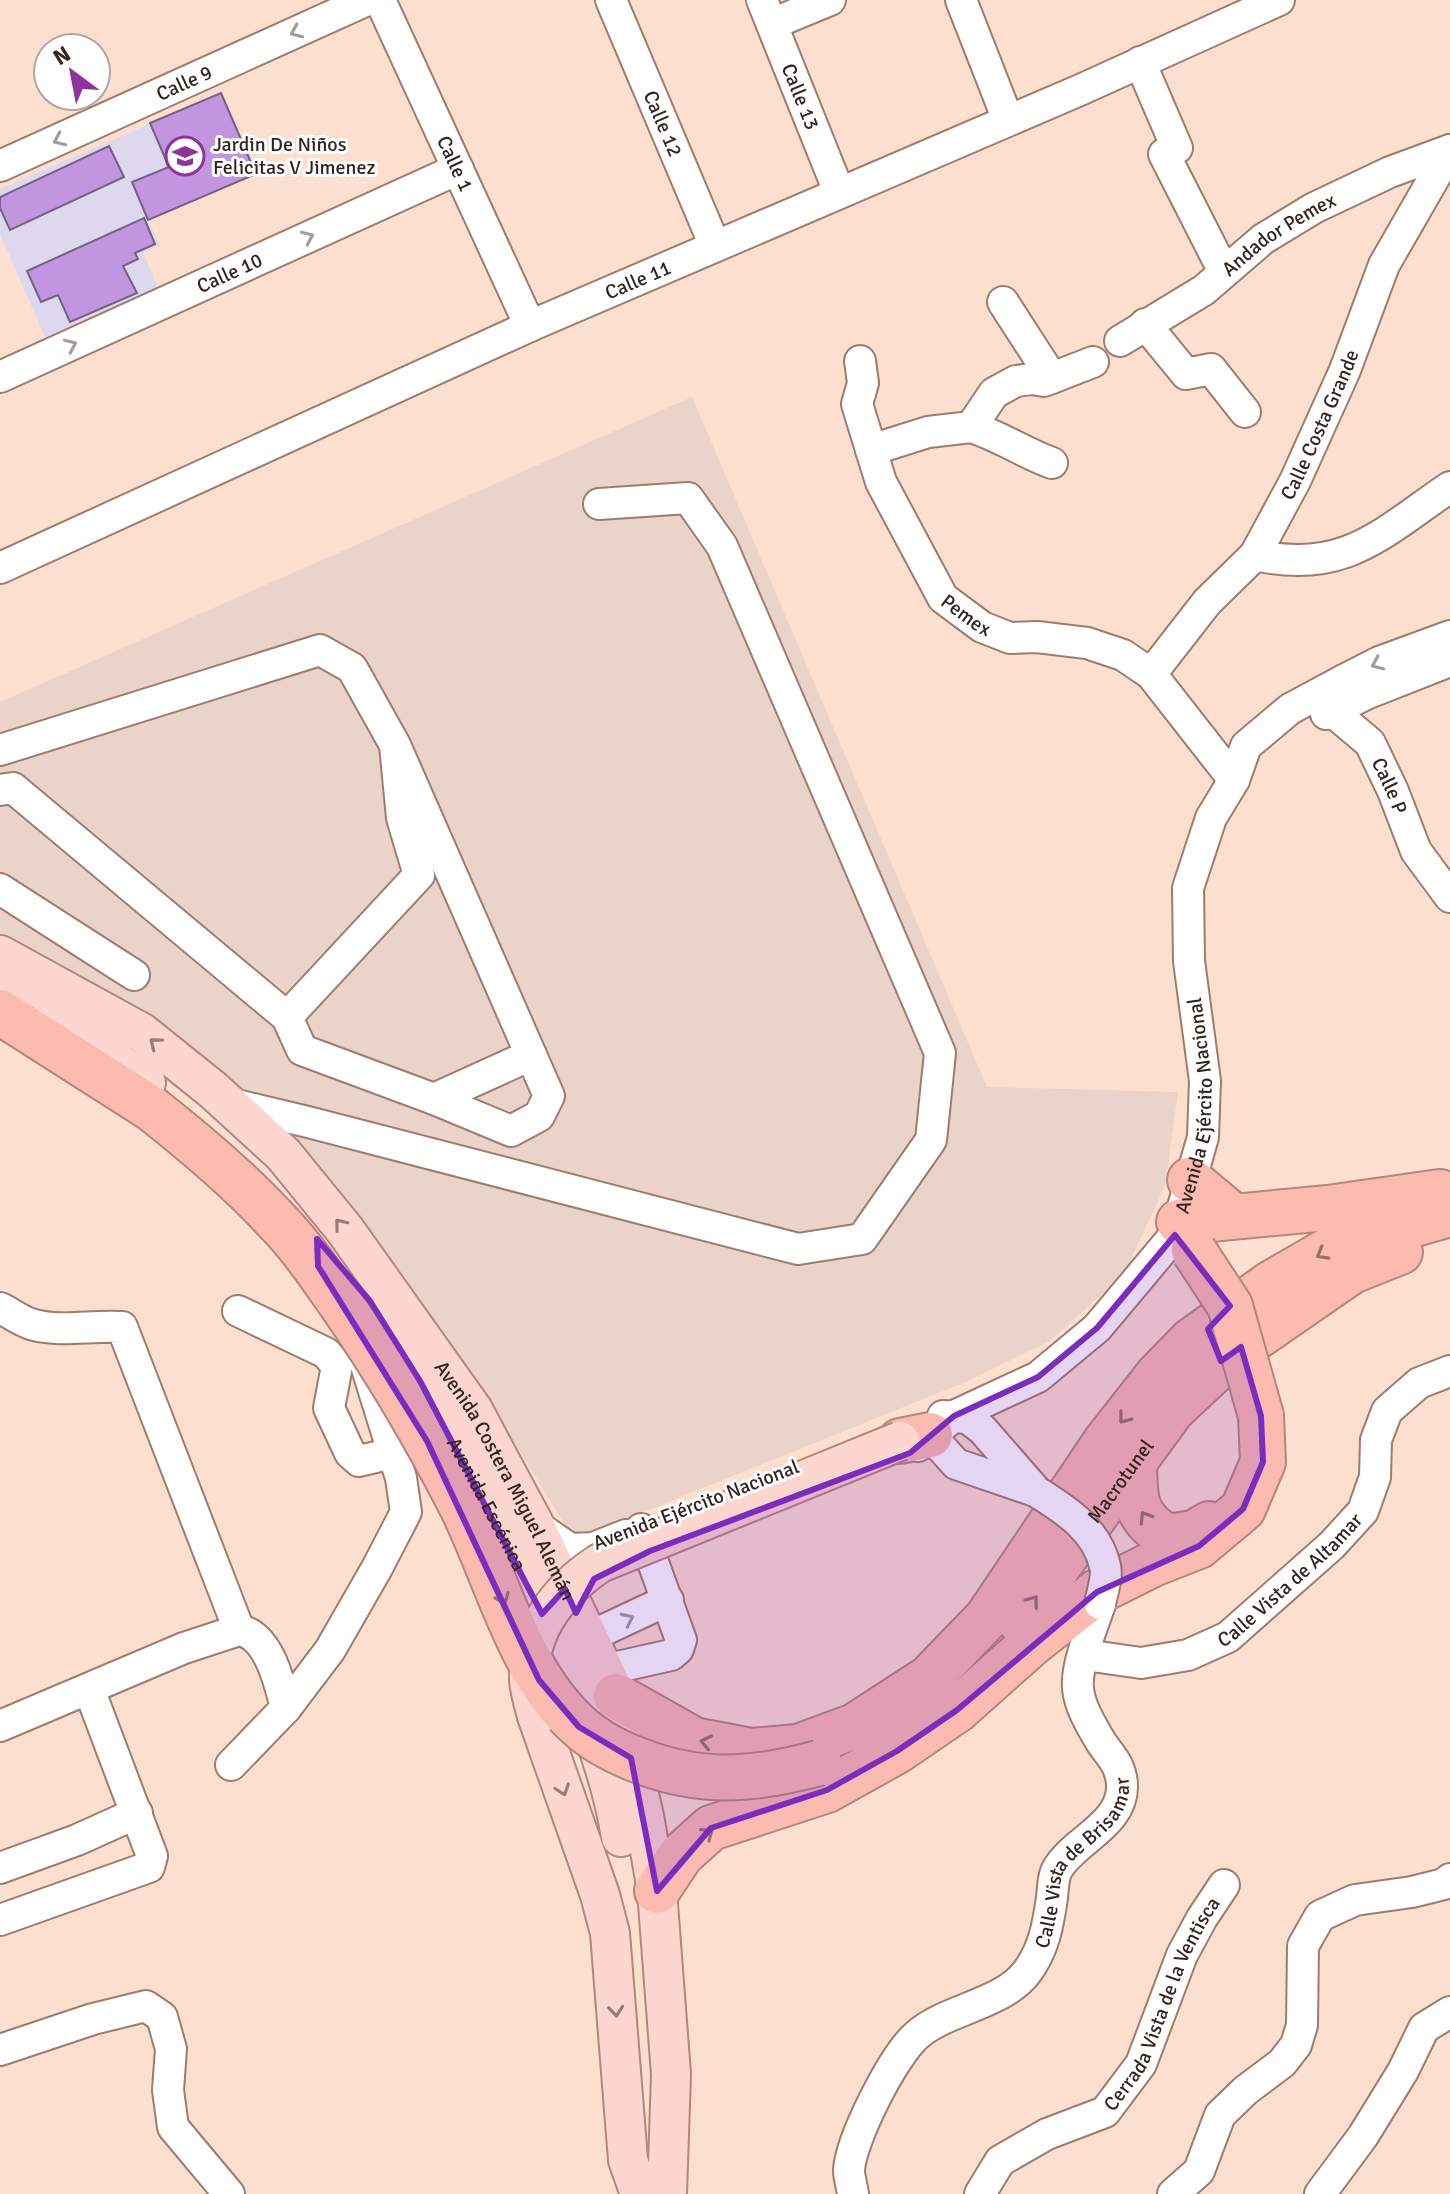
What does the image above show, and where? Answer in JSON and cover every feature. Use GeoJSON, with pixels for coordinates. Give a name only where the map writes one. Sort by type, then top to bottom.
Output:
{"type":"FeatureCollection","features":[{"type":"Feature","properties":{"kind":"highway","name":"Macrotunel"},"geometry":{"type":"LineString","coordinates":[[0,1012],[152,1109],[194,1142],[276,1219],[308,1256],[343,1306],[427,1441],[486,1559],[539,1680],[579,1727],[625,1755],[688,1776],[717,1779],[756,1777],[819,1763],[882,1738],[962,1695],[1016,1644],[1134,1459],[1172,1410],[1233,1353],[1352,1271],[1450,1234]]}},
{"type":"Feature","properties":{"kind":"highway"},"geometry":{"type":"LineString","coordinates":[[1190,1180],[1233,1216]]}},
{"type":"Feature","properties":{"kind":"highway"},"geometry":{"type":"LineString","coordinates":[[1016,1644],[1097,1592],[1153,1564],[1199,1546],[1243,1509],[1263,1462],[1230,1306],[1179,1243],[1233,1216],[1328,1208],[1450,1191]]}},
{"type":"Feature","properties":{"kind":"highway"},"geometry":{"type":"LineString","coordinates":[[596,1654],[694,1740],[752,1751],[798,1747],[855,1726],[929,1678],[987,1618],[1106,1441],[1157,1376],[1191,1341],[1270,1284],[1334,1247],[1450,1214]]}},
{"type":"Feature","properties":{"kind":"highway"},"geometry":{"type":"LineString","coordinates":[[1134,1459],[1135,1500],[1147,1526],[1167,1537],[1194,1533],[1227,1514],[1245,1475],[1254,1420]]}},
{"type":"Feature","properties":{"kind":"highway"},"geometry":{"type":"LineString","coordinates":[[657,1891],[681,1855],[711,1828],[827,1790],[897,1751],[962,1695]]}},
{"type":"Feature","properties":{"kind":"main road","name":"Avenida Costera Miguel Alemán"},"geometry":{"type":"LineString","coordinates":[[0,955],[142,1033],[228,1103],[283,1154],[345,1230],[473,1410],[534,1524],[596,1654],[644,1816],[657,1891],[671,2074],[667,2194]]}},
{"type":"Feature","properties":{"kind":"main road","name":"Avenida Escénica"},"geometry":{"type":"LineString","coordinates":[[0,992],[74,1031],[176,1104],[250,1169],[317,1239],[370,1301],[420,1381],[507,1540],[574,1682],[616,1803],[635,1921],[647,2066],[643,2194]]}},
{"type":"Feature","properties":{"kind":"main road"},"geometry":{"type":"LineString","coordinates":[[643,2194],[628,2160],[610,1933],[600,1895],[537,1716],[529,1681],[535,1640],[559,1596],[575,1579],[600,1563],[935,1439]]}},
{"type":"Feature","properties":{"kind":"street","name":"Calle 9"},"geometry":{"type":"LineString","coordinates":[[0,166],[367,0]]}},
{"type":"Feature","properties":{"kind":"street","name":"Calle 1"},"geometry":{"type":"LineString","coordinates":[[380,0],[530,326]]}},
{"type":"Feature","properties":{"kind":"street","name":"Calle 12"},"geometry":{"type":"LineString","coordinates":[[611,0],[715,246]]}},
{"type":"Feature","properties":{"kind":"street"},"geometry":{"type":"LineString","coordinates":[[767,12],[830,0]]}},
{"type":"Feature","properties":{"kind":"street"},"geometry":{"type":"LineString","coordinates":[[961,0],[1008,120]]}},
{"type":"Feature","properties":{"kind":"street","name":"Calle 11"},"geometry":{"type":"LineString","coordinates":[[0,568],[530,326],[1279,0]]}},
{"type":"Feature","properties":{"kind":"street","name":"Calle 13"},"geometry":{"type":"LineString","coordinates":[[767,12],[839,192]]}},
{"type":"Feature","properties":{"kind":"street"},"geometry":{"type":"LineString","coordinates":[[1140,62],[1177,148],[1164,154],[1224,272]]}},
{"type":"Feature","properties":{"kind":"street","name":"Andador Pemex"},"geometry":{"type":"LineString","coordinates":[[1120,341],[1204,290],[1263,239],[1314,208],[1390,172],[1450,150]]}},
{"type":"Feature","properties":{"kind":"street","name":"Calle Costa Grande"},"geometry":{"type":"LineString","coordinates":[[1151,674],[1207,602],[1255,555],[1302,467],[1345,370],[1384,265],[1450,150]]}},
{"type":"Feature","properties":{"kind":"street","name":"Calle 10"},"geometry":{"type":"LineString","coordinates":[[0,377],[458,169]]}},
{"type":"Feature","properties":{"kind":"street"},"geometry":{"type":"LineString","coordinates":[[1003,302],[1052,378]]}},
{"type":"Feature","properties":{"kind":"street"},"geometry":{"type":"LineString","coordinates":[[1145,324],[1186,374],[1211,369],[1245,412]]}},
{"type":"Feature","properties":{"kind":"street","name":"Pemex"},"geometry":{"type":"LineString","coordinates":[[860,361],[863,383],[857,404],[881,482],[943,598],[982,627],[1010,638],[1037,637],[1087,643],[1123,655],[1151,674],[1234,780]]}},
{"type":"Feature","properties":{"kind":"street"},"geometry":{"type":"LineString","coordinates":[[971,427],[994,393],[1016,381],[1044,381],[1093,362]]}},
{"type":"Feature","properties":{"kind":"street"},"geometry":{"type":"LineString","coordinates":[[871,450],[928,432],[971,427],[998,435],[1032,456],[1052,463]]}},
{"type":"Feature","properties":{"kind":"street"},"geometry":{"type":"LineString","coordinates":[[1255,555],[1305,562],[1350,553],[1450,487]]}},
{"type":"Feature","properties":{"kind":"street"},"geometry":{"type":"LineString","coordinates":[[228,1103],[798,1249],[862,1239],[931,1140],[940,1053],[722,546],[688,498],[599,504]]}},
{"type":"Feature","properties":{"kind":"street"},"geometry":{"type":"LineString","coordinates":[[1246,746],[1290,709],[1379,662],[1450,636]]}},
{"type":"Feature","properties":{"kind":"street"},"geometry":{"type":"LineString","coordinates":[[0,750],[320,650],[352,668],[395,745],[549,1096],[539,1116],[511,1131],[302,1050],[287,1017],[13,788],[0,790]]}},
{"type":"Feature","properties":{"kind":"street"},"geometry":{"type":"LineString","coordinates":[[1246,746],[1276,738],[1366,694],[1450,661]]}},
{"type":"Feature","properties":{"kind":"street"},"geometry":{"type":"LineString","coordinates":[[1332,711],[1344,680]]}},
{"type":"Feature","properties":{"kind":"street","name":"Calle P"},"geometry":{"type":"LineString","coordinates":[[1332,711],[1370,743],[1416,851],[1450,897]]}},
{"type":"Feature","properties":{"kind":"street"},"geometry":{"type":"LineString","coordinates":[[287,1017],[419,875],[402,818],[395,745]]}},
{"type":"Feature","properties":{"kind":"street","name":"Avenida Ejército Nacional"},"geometry":{"type":"LineString","coordinates":[[534,1524],[570,1549],[645,1540],[910,1453],[1038,1377],[1097,1328],[1179,1243],[1190,1180],[1203,1137],[1205,1081],[1189,961],[1188,888],[1211,818],[1234,780],[1246,746]]}},
{"type":"Feature","properties":{"kind":"street"},"geometry":{"type":"LineString","coordinates":[[0,889],[134,975]]}},
{"type":"Feature","properties":{"kind":"street"},"geometry":{"type":"LineString","coordinates":[[434,1099],[531,1055]]}},
{"type":"Feature","properties":{"kind":"street"},"geometry":{"type":"LineString","coordinates":[[231,1765],[286,1708],[343,1630],[406,1512],[401,1478],[349,1319],[318,1266],[317,1239]]}},
{"type":"Feature","properties":{"kind":"street"},"geometry":{"type":"LineString","coordinates":[[0,1308],[31,1324],[59,1329],[93,1325],[122,1327],[239,1630]]}},
{"type":"Feature","properties":{"kind":"street"},"geometry":{"type":"LineString","coordinates":[[238,1311],[326,1353],[337,1366],[329,1408],[350,1453],[359,1461],[393,1453]]}},
{"type":"Feature","properties":{"kind":"street","name":"Calle Vista de Altamar"},"geometry":{"type":"LineString","coordinates":[[1085,1655],[1141,1663],[1188,1655],[1228,1637],[1332,1545],[1363,1511],[1375,1477],[1376,1440],[1387,1411],[1419,1383],[1450,1371]]}},
{"type":"Feature","properties":{"kind":"street","name":"Calle Vista de Brisamar"},"geometry":{"type":"LineString","coordinates":[[853,2194],[849,2171],[856,2137],[890,2072],[917,2035],[997,1996],[1025,1974],[1044,1943],[1056,1871],[1073,1848],[1103,1827],[1120,1801],[1122,1784],[1117,1761],[1099,1739],[1083,1708],[1077,1681],[1100,1604],[1106,1568],[1097,1547],[1082,1523],[1037,1492],[935,1439],[967,1418],[982,1429],[1037,1492]]}},
{"type":"Feature","properties":{"kind":"street"},"geometry":{"type":"LineString","coordinates":[[596,1654],[671,1655],[678,1649],[681,1640],[645,1540]]}},
{"type":"Feature","properties":{"kind":"street","name":"Avenida Ejército Nacional"},"geometry":{"type":"LineString","coordinates":[[596,1654],[594,1579],[645,1540]]}},
{"type":"Feature","properties":{"kind":"street"},"geometry":{"type":"LineString","coordinates":[[596,1654],[668,1600]]}},
{"type":"Feature","properties":{"kind":"street"},"geometry":{"type":"LineString","coordinates":[[0,1726],[184,1648],[239,1630],[246,1631],[275,1665],[286,1708]]}},
{"type":"Feature","properties":{"kind":"street"},"geometry":{"type":"LineString","coordinates":[[0,1920],[149,1867],[152,1856],[89,1689]]}},
{"type":"Feature","properties":{"kind":"street"},"geometry":{"type":"LineString","coordinates":[[0,1868],[137,1813]]}},
{"type":"Feature","properties":{"kind":"street"},"geometry":{"type":"LineString","coordinates":[[61,1846],[77,1894]]}},
{"type":"Feature","properties":{"kind":"street"},"geometry":{"type":"LineString","coordinates":[[1173,2194],[1199,2171],[1220,2115],[1246,2090],[1282,2063],[1296,2045],[1302,2025],[1303,1946],[1320,1916],[1355,1900],[1412,1892],[1444,1884],[1450,1879]]}},
{"type":"Feature","properties":{"kind":"street","name":"Cerrada Vista de la Ventisca"},"geometry":{"type":"LineString","coordinates":[[980,2194],[1000,2161],[1047,2134],[1105,2112],[1141,2064],[1182,1955],[1224,1885]]}},
{"type":"Feature","properties":{"kind":"street"},"geometry":{"type":"LineString","coordinates":[[0,2050],[93,2019],[146,2006],[162,2017],[171,2049],[168,2090],[173,2127],[229,2194]]}},
{"type":"Feature","properties":{"kind":"street"},"geometry":{"type":"LineString","coordinates":[[1320,2194],[1363,2136],[1403,2071],[1424,2028],[1450,2012]]}},
{"type":"Feature","properties":{"kind":"highlighted area"},"geometry":{"type":"Polygon","coordinates":[[[1175,1235],[1230,1306],[1208,1329],[1221,1361],[1241,1347],[1261,1416],[1263,1462],[1243,1509],[1199,1546],[1097,1592],[957,1710],[897,1751],[827,1790],[711,1828],[657,1891],[631,1758],[579,1727],[539,1680],[427,1441],[318,1266],[317,1239],[370,1301],[420,1381],[542,1614],[565,1589],[576,1613],[594,1579],[650,1551],[910,1453],[954,1416],[1038,1377],[1097,1328],[1175,1235]]]}},
{"type":"Feature","properties":{"kind":"shaded area"},"geometry":{"type":"Polygon","coordinates":[[[221,93],[256,174],[148,220],[160,245],[143,253],[158,287],[45,337],[0,234],[0,189],[221,93]]]}},
{"type":"Feature","properties":{"kind":"shaded area"},"geometry":{"type":"Polygon","coordinates":[[[692,397],[987,1087],[1178,1092],[1165,1186],[1124,1274],[1050,1341],[968,1381],[574,1540],[512,1438],[429,1322],[292,1161],[0,947],[0,702],[692,397]]]}},
{"type":"Feature","properties":{"kind":"building","name":"Jardin De Niños Felicitas V Jimenez"},"geometry":{"type":"Polygon","coordinates":[[[221,93],[256,174],[148,220],[132,182],[169,167],[150,123],[221,93]]]}},
{"type":"Feature","properties":{"kind":"building"},"geometry":{"type":"Polygon","coordinates":[[[109,146],[124,177],[10,230],[0,208],[0,197],[109,146]]]}},
{"type":"Feature","properties":{"kind":"building"},"geometry":{"type":"Polygon","coordinates":[[[144,218],[155,244],[135,253],[138,259],[123,266],[137,293],[70,322],[58,295],[41,302],[27,271],[144,218]]]}},
{"type":"Feature","properties":{"kind":"place","name":"Jardin De Niños Felicitas V Jimenez"},"geometry":{"type":"Point","coordinates":[185,156]}}]}
